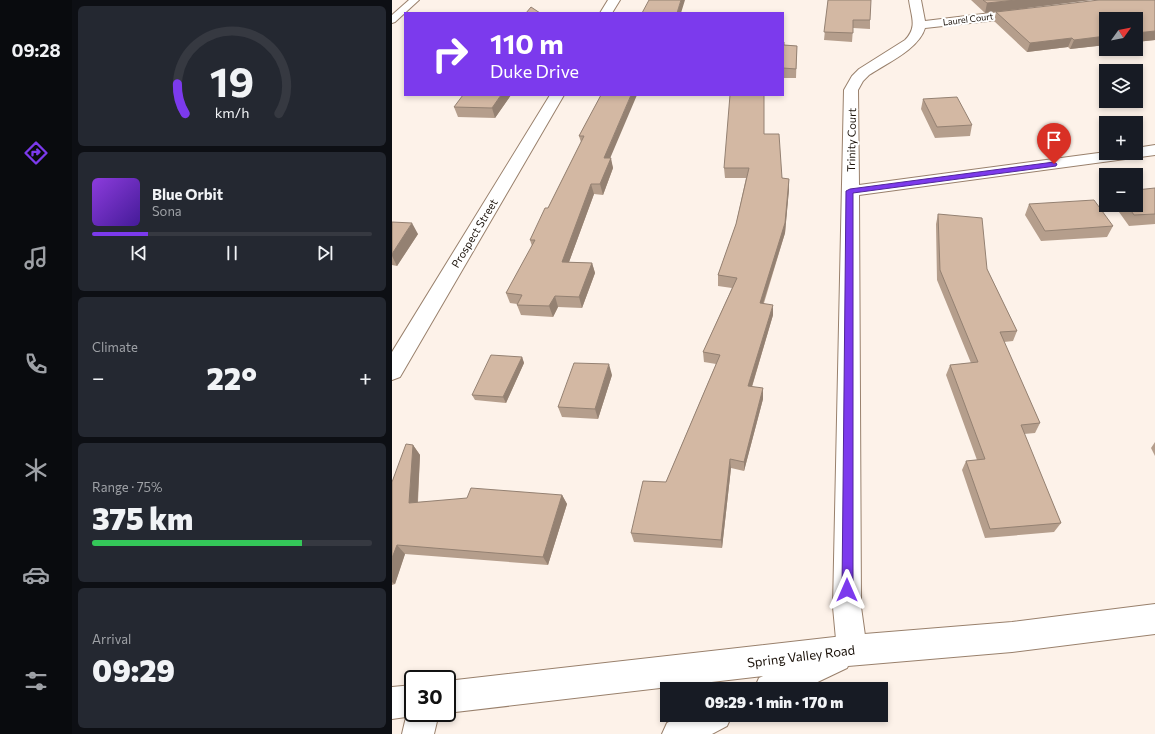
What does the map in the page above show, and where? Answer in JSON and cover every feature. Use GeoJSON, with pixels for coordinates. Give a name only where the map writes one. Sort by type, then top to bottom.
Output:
{"type":"FeatureCollection","features":[{"type":"Feature","properties":{"kind":"street"},"geometry":{"type":"LineString","coordinates":[[607,12],[614,0]]}},
{"type":"Feature","properties":{"kind":"street"},"geometry":{"type":"LineString","coordinates":[[915,0],[917,16],[920,24]]}},
{"type":"Feature","properties":{"kind":"street","name":"Laurel Court"},"geometry":{"type":"LineString","coordinates":[[920,24],[1039,11]]}},
{"type":"Feature","properties":{"kind":"street","name":"Trinity Court"},"geometry":{"type":"LineString","coordinates":[[852,650],[847,607],[852,90],[857,79],[864,72],[910,43],[917,35],[920,24]]}},
{"type":"Feature","properties":{"kind":"street","name":"Prospect Street"},"geometry":{"type":"LineString","coordinates":[[392,371],[556,96]]}},
{"type":"Feature","properties":{"kind":"street"},"geometry":{"type":"LineString","coordinates":[[850,191],[1155,150]]}},
{"type":"Feature","properties":{"kind":"street","name":"Spring Valley Road"},"geometry":{"type":"LineString","coordinates":[[456,696],[852,650],[1012,637],[1155,619]]}},
{"type":"Feature","properties":{"kind":"street"},"geometry":{"type":"LineString","coordinates":[[785,682],[852,650]]}},
{"type":"Feature","properties":{"kind":"street"},"geometry":{"type":"LineString","coordinates":[[392,703],[404,702]]}},
{"type":"Feature","properties":{"kind":"street"},"geometry":{"type":"LineString","coordinates":[[418,734],[421,722]]}},
{"type":"Feature","properties":{"kind":"street"},"geometry":{"type":"LineString","coordinates":[[678,734],[702,722]]}},
{"type":"Feature","properties":{"kind":"lane"},"geometry":{"type":"LineString","coordinates":[[392,20],[414,0]]}},
{"type":"Feature","properties":{"kind":"building"},"geometry":{"type":"Polygon","coordinates":[[[649,0],[681,0],[677,12],[643,12],[649,0]]]}},
{"type":"Feature","properties":{"kind":"building"},"geometry":{"type":"Polygon","coordinates":[[[828,0],[871,0],[870,20],[853,20],[853,33],[824,32],[828,0]]]}},
{"type":"Feature","properties":{"kind":"building"},"geometry":{"type":"Polygon","coordinates":[[[983,0],[1016,0],[987,3],[983,0]]]}},
{"type":"Feature","properties":{"kind":"building"},"geometry":{"type":"Polygon","coordinates":[[[1099,0],[1155,0],[1155,31],[1143,32],[1143,12],[1099,12],[1099,37],[1074,40],[1072,38],[1030,43],[996,12],[1099,0]]]}},
{"type":"Feature","properties":{"kind":"building"},"geometry":{"type":"Polygon","coordinates":[[[531,7],[538,12],[527,12],[531,7]]]}},
{"type":"Feature","properties":{"kind":"building"},"geometry":{"type":"Polygon","coordinates":[[[784,45],[797,46],[796,69],[784,68],[784,45]]]}},
{"type":"Feature","properties":{"kind":"building"},"geometry":{"type":"Polygon","coordinates":[[[462,96],[500,96],[492,108],[454,107],[462,96]]]}},
{"type":"Feature","properties":{"kind":"building"},"geometry":{"type":"Polygon","coordinates":[[[600,96],[631,96],[604,158],[611,158],[600,184],[591,184],[562,262],[592,263],[579,297],[555,296],[549,306],[517,305],[522,295],[506,293],[535,240],[530,240],[545,208],[548,208],[584,136],[579,136],[600,96]]]}},
{"type":"Feature","properties":{"kind":"building"},"geometry":{"type":"Polygon","coordinates":[[[730,96],[764,96],[764,134],[779,134],[782,178],[789,179],[785,223],[760,303],[773,305],[748,386],[763,388],[744,462],[730,459],[721,540],[631,533],[643,481],[666,482],[720,355],[703,352],[737,278],[718,275],[736,224],[749,168],[724,168],[730,96]]]}},
{"type":"Feature","properties":{"kind":"building"},"geometry":{"type":"Polygon","coordinates":[[[957,97],[972,125],[937,127],[923,99],[957,97]]]}},
{"type":"Feature","properties":{"kind":"building"},"geometry":{"type":"Polygon","coordinates":[[[1155,188],[1155,214],[1134,215],[1132,212],[1143,212],[1143,189],[1155,188]]]}},
{"type":"Feature","properties":{"kind":"building"},"geometry":{"type":"Polygon","coordinates":[[[1094,200],[1099,207],[1099,212],[1103,212],[1113,226],[1045,231],[1029,204],[1094,200]]]}},
{"type":"Feature","properties":{"kind":"building"},"geometry":{"type":"Polygon","coordinates":[[[938,214],[982,218],[987,269],[1017,331],[1000,332],[1040,423],[1021,425],[1061,523],[990,529],[966,461],[985,459],[950,365],[978,362],[940,270],[938,214]]]}},
{"type":"Feature","properties":{"kind":"building"},"geometry":{"type":"Polygon","coordinates":[[[392,222],[412,223],[392,254],[392,222]]]}},
{"type":"Feature","properties":{"kind":"building"},"geometry":{"type":"Polygon","coordinates":[[[491,355],[522,357],[503,397],[472,395],[491,355]]]}},
{"type":"Feature","properties":{"kind":"building"},"geometry":{"type":"Polygon","coordinates":[[[574,363],[609,364],[595,409],[558,407],[574,363]]]}},
{"type":"Feature","properties":{"kind":"building"},"geometry":{"type":"Polygon","coordinates":[[[406,444],[413,445],[409,503],[467,498],[471,488],[562,495],[543,557],[397,545],[392,558],[392,482],[406,444]]]}},
{"type":"Feature","properties":{"kind":"route"},"geometry":{"type":"LineString","coordinates":[[847,590],[850,191],[1054,164]]}}]}
